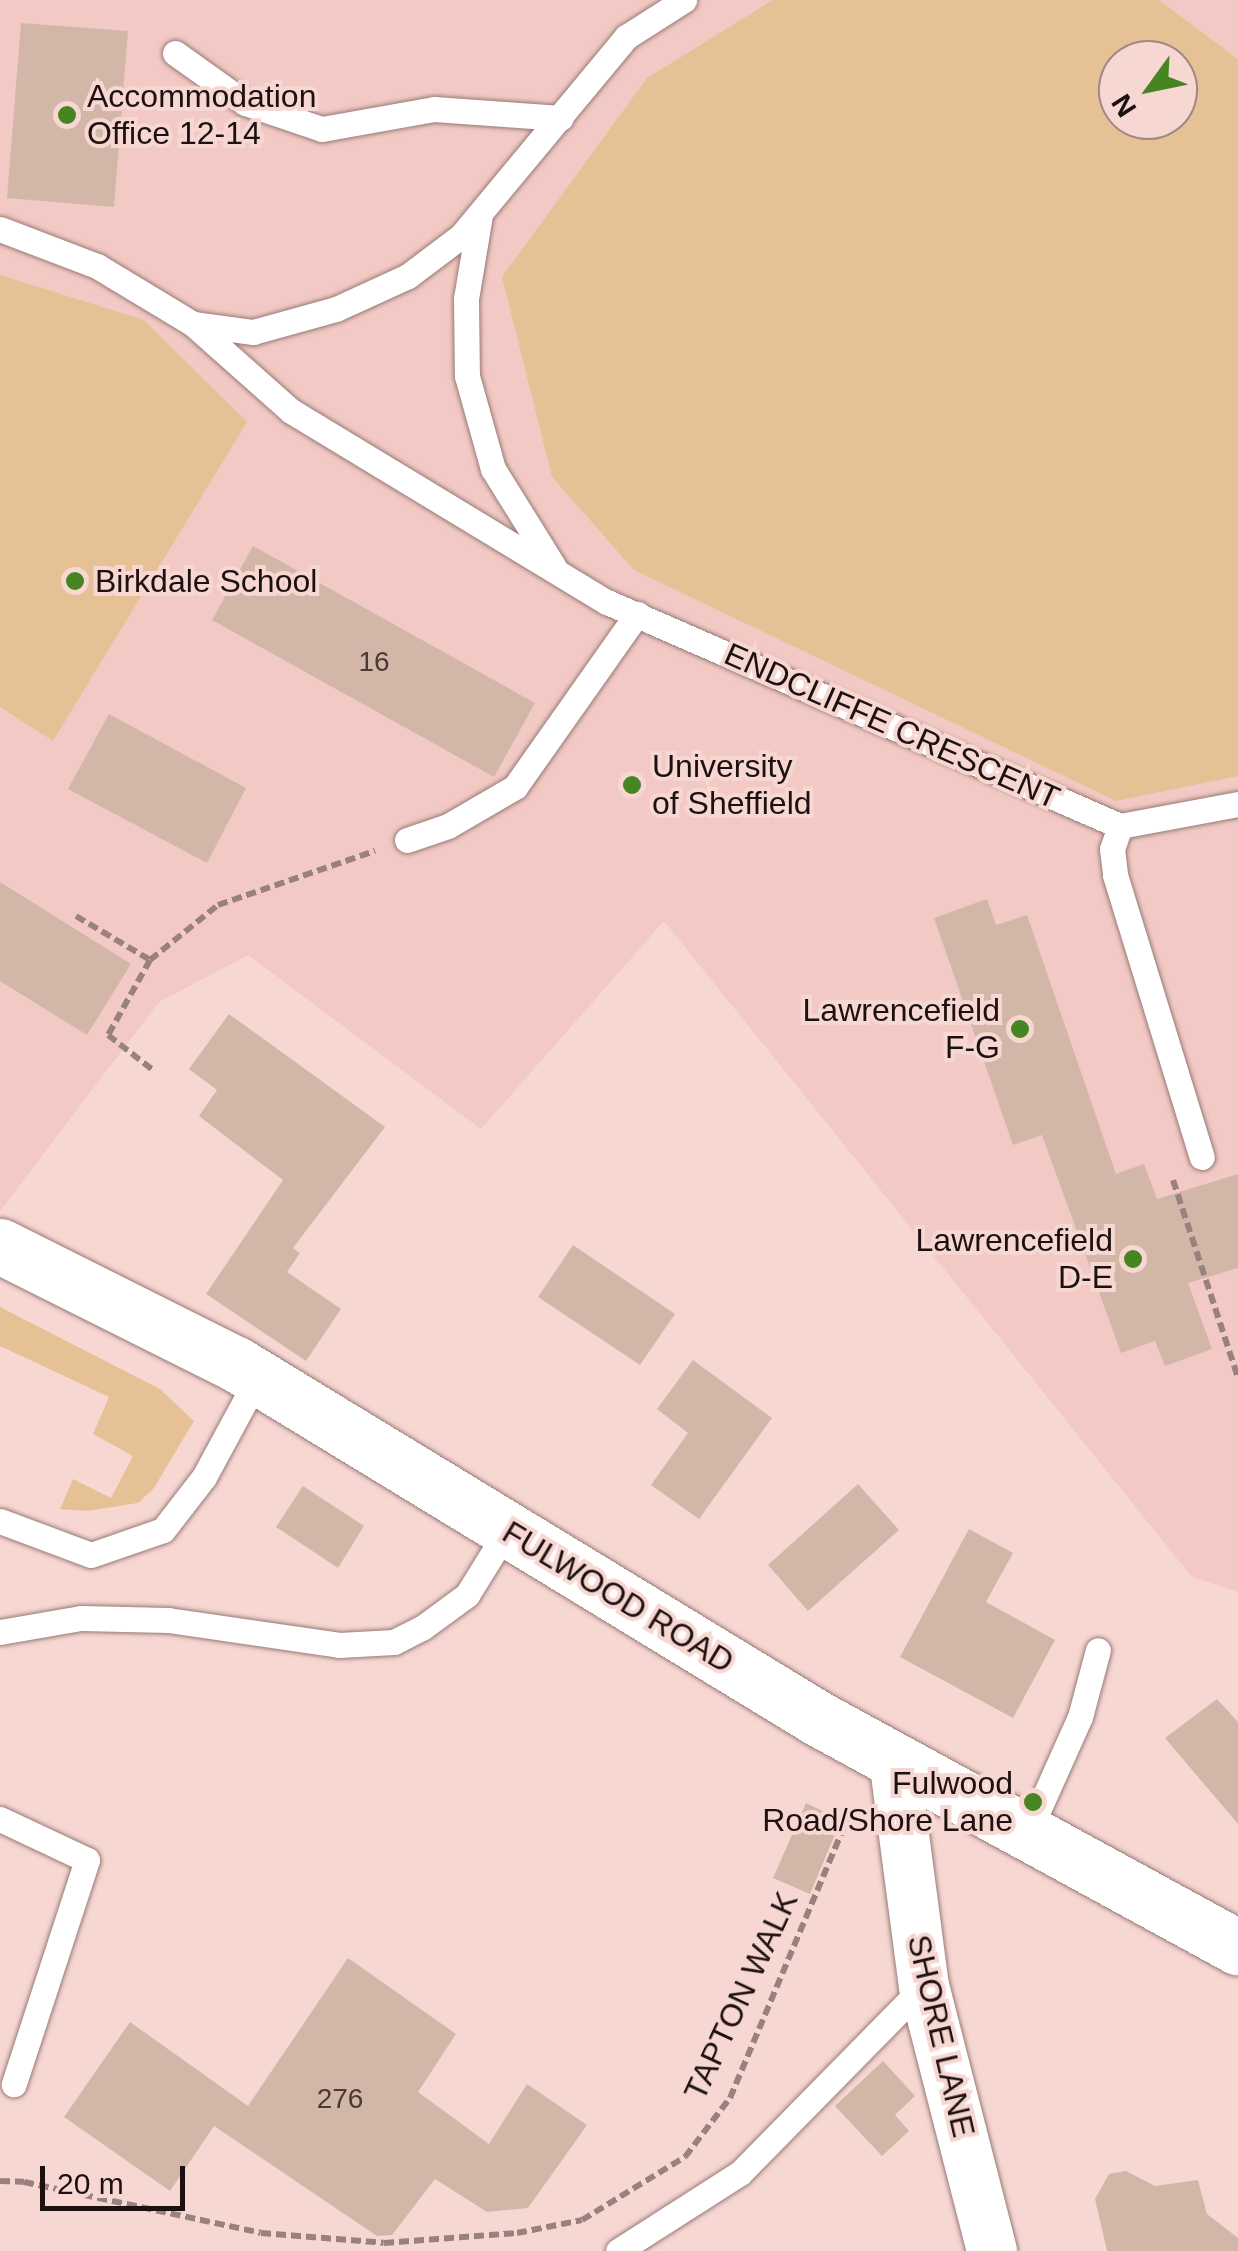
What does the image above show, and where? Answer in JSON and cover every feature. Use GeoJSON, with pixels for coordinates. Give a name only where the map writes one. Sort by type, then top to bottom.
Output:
{"type":"FeatureCollection","features":[{"type":"Feature","properties":{"kind":"street","name":"FULWOOD ROAD"},"geometry":{"type":"LineString","coordinates":[[0,1246],[258,1377],[819,1719],[1238,1946]]}},
{"type":"Feature","properties":{"kind":"street","name":"SHORE LANE"},"geometry":{"type":"LineString","coordinates":[[894,1760],[924,1986],[992,2251]]}},
{"type":"Feature","properties":{"kind":"lane","name":"ENDCLIFFE CRESCENT"},"geometry":{"type":"LineString","coordinates":[[193,324],[253,332],[336,309],[408,276],[461,236],[626,38],[684,0]]}},
{"type":"Feature","properties":{"kind":"lane"},"geometry":{"type":"LineString","coordinates":[[175,53],[244,103],[322,129],[434,109],[562,118]]}},
{"type":"Feature","properties":{"kind":"lane","name":"ENDCLIFFE CRESCENT"},"geometry":{"type":"LineString","coordinates":[[480,215],[466,299],[466,376],[493,470],[557,571]]}},
{"type":"Feature","properties":{"kind":"lane","name":"ENDCLIFFE CRESCENT"},"geometry":{"type":"LineString","coordinates":[[0,229],[97,266],[193,324],[291,411],[557,571],[638,614],[1120,826]]}},
{"type":"Feature","properties":{"kind":"lane"},"geometry":{"type":"LineString","coordinates":[[407,840],[448,826],[515,787],[638,614]]}},
{"type":"Feature","properties":{"kind":"lane"},"geometry":{"type":"LineString","coordinates":[[1202,1157],[1115,875],[1112,849],[1120,826],[1238,804]]}},
{"type":"Feature","properties":{"kind":"lane"},"geometry":{"type":"LineString","coordinates":[[0,1521],[90,1556],[163,1530],[204,1477],[258,1377]]}},
{"type":"Feature","properties":{"kind":"lane"},"geometry":{"type":"LineString","coordinates":[[0,1632],[81,1618],[168,1620],[340,1645],[394,1642],[422,1628],[467,1594],[508,1529]]}},
{"type":"Feature","properties":{"kind":"lane"},"geometry":{"type":"LineString","coordinates":[[1028,1834],[1080,1717],[1098,1650]]}},
{"type":"Feature","properties":{"kind":"lane"},"geometry":{"type":"LineString","coordinates":[[0,1819],[87,1860],[14,2084]]}},
{"type":"Feature","properties":{"kind":"lane"},"geometry":{"type":"LineString","coordinates":[[618,2251],[740,2173],[924,1986]]}},
{"type":"Feature","properties":{"kind":"path"},"geometry":{"type":"LineString","coordinates":[[154,1071],[108,1035],[150,960],[218,905],[407,840]]}},
{"type":"Feature","properties":{"kind":"path"},"geometry":{"type":"LineString","coordinates":[[76,916],[150,960]]}},
{"type":"Feature","properties":{"kind":"path"},"geometry":{"type":"LineString","coordinates":[[1202,1157],[1171,1175],[1238,1378]]}},
{"type":"Feature","properties":{"kind":"path","name":"TAPTON WALK"},"geometry":{"type":"LineString","coordinates":[[0,2182],[24,2182],[261,2233],[364,2241],[517,2234],[582,2220],[685,2157],[730,2098],[852,1810],[894,1760]]}},
{"type":"Feature","properties":{"kind":"shaded area","name":"University of Sheffield"},"geometry":{"type":"Polygon","coordinates":[[[0,0],[1238,0],[1238,1592],[1192,1577],[664,921],[481,1129],[248,955],[159,1002],[0,1211],[0,0]]]}},
{"type":"Feature","properties":{"kind":"shaded area"},"geometry":{"type":"Polygon","coordinates":[[[773,0],[1159,0],[1238,59],[1238,776],[1116,801],[634,570],[552,477],[502,277],[647,78],[773,0]]]}},
{"type":"Feature","properties":{"kind":"shaded area","name":"Birkdale School"},"geometry":{"type":"Polygon","coordinates":[[[0,275],[144,320],[247,422],[53,741],[0,707],[0,275]]]}},
{"type":"Feature","properties":{"kind":"shaded area"},"geometry":{"type":"Polygon","coordinates":[[[0,1307],[160,1389],[194,1421],[154,1488],[138,1503],[87,1511],[60,1509],[73,1479],[111,1498],[133,1456],[93,1434],[109,1397],[0,1346],[0,1307]]]}},
{"type":"Feature","properties":{"kind":"building","name":"Accommodation Office 12-14"},"geometry":{"type":"Polygon","coordinates":[[[21,23],[128,31],[114,207],[7,198],[21,23]]]}},
{"type":"Feature","properties":{"kind":"building"},"geometry":{"type":"Polygon","coordinates":[[[253,546],[535,703],[494,777],[212,620],[253,546]]]}},
{"type":"Feature","properties":{"kind":"building"},"geometry":{"type":"Polygon","coordinates":[[[109,714],[246,788],[207,863],[68,789],[109,714]]]}},
{"type":"Feature","properties":{"kind":"building"},"geometry":{"type":"Polygon","coordinates":[[[0,882],[131,964],[87,1035],[0,981],[0,882]]]}},
{"type":"Feature","properties":{"kind":"building"},"geometry":{"type":"Polygon","coordinates":[[[987,899],[996,925],[1027,915],[1116,1174],[1144,1164],[1157,1199],[1238,1174],[1238,1268],[1188,1283],[1212,1349],[1165,1366],[1155,1341],[1121,1353],[1042,1135],[1013,1145],[934,918],[987,899]]]}},
{"type":"Feature","properties":{"kind":"building"},"geometry":{"type":"Polygon","coordinates":[[[229,1014],[385,1127],[293,1248],[300,1253],[287,1272],[341,1309],[306,1361],[206,1294],[283,1180],[199,1116],[217,1090],[189,1069],[229,1014]]]}},
{"type":"Feature","properties":{"kind":"building"},"geometry":{"type":"Polygon","coordinates":[[[573,1245],[675,1314],[640,1365],[538,1297],[573,1245]]]}},
{"type":"Feature","properties":{"kind":"building"},"geometry":{"type":"Polygon","coordinates":[[[693,1360],[772,1418],[699,1519],[651,1485],[688,1433],[657,1409],[693,1360]]]}},
{"type":"Feature","properties":{"kind":"building"},"geometry":{"type":"Polygon","coordinates":[[[858,1484],[899,1530],[808,1611],[768,1565],[858,1484]]]}},
{"type":"Feature","properties":{"kind":"building"},"geometry":{"type":"Polygon","coordinates":[[[303,1486],[364,1526],[338,1568],[276,1527],[303,1486]]]}},
{"type":"Feature","properties":{"kind":"building"},"geometry":{"type":"Polygon","coordinates":[[[969,1529],[1013,1553],[986,1602],[1055,1640],[1013,1718],[900,1657],[969,1529]]]}},
{"type":"Feature","properties":{"kind":"building"},"geometry":{"type":"Polygon","coordinates":[[[1217,1699],[1238,1722],[1238,1824],[1165,1738],[1217,1699]]]}},
{"type":"Feature","properties":{"kind":"building"},"geometry":{"type":"Polygon","coordinates":[[[806,1803],[841,1820],[810,1894],[773,1878],[806,1803]]]}},
{"type":"Feature","properties":{"kind":"building"},"geometry":{"type":"Polygon","coordinates":[[[348,1958],[456,2034],[418,2092],[489,2144],[527,2084],[587,2125],[528,2208],[487,2212],[435,2179],[392,2235],[377,2236],[214,2126],[170,2191],[64,2117],[130,2022],[248,2106],[348,1958]]]}},
{"type":"Feature","properties":{"kind":"building"},"geometry":{"type":"Polygon","coordinates":[[[883,2061],[915,2096],[895,2115],[909,2131],[882,2156],[835,2106],[883,2061]]]}},
{"type":"Feature","properties":{"kind":"building"},"geometry":{"type":"Polygon","coordinates":[[[1126,2171],[1155,2186],[1198,2180],[1207,2214],[1238,2238],[1238,2251],[1107,2251],[1095,2199],[1109,2174],[1126,2171]]]}},
{"type":"Feature","properties":{"kind":"place","name":"Accommodation Office 12-14"},"geometry":{"type":"Point","coordinates":[67,115]}},
{"type":"Feature","properties":{"kind":"place","name":"Birkdale School"},"geometry":{"type":"Point","coordinates":[75,581]}},
{"type":"Feature","properties":{"kind":"place","name":"University of Sheffield"},"geometry":{"type":"Point","coordinates":[632,785]}},
{"type":"Feature","properties":{"kind":"place","name":"Lawrencefield F-G"},"geometry":{"type":"Point","coordinates":[1020,1029]}},
{"type":"Feature","properties":{"kind":"place","name":"Lawrencefield D-E"},"geometry":{"type":"Point","coordinates":[1133,1259]}},
{"type":"Feature","properties":{"kind":"place","name":"Fulwood Road/Shore Lane"},"geometry":{"type":"Point","coordinates":[1033,1802]}}]}
